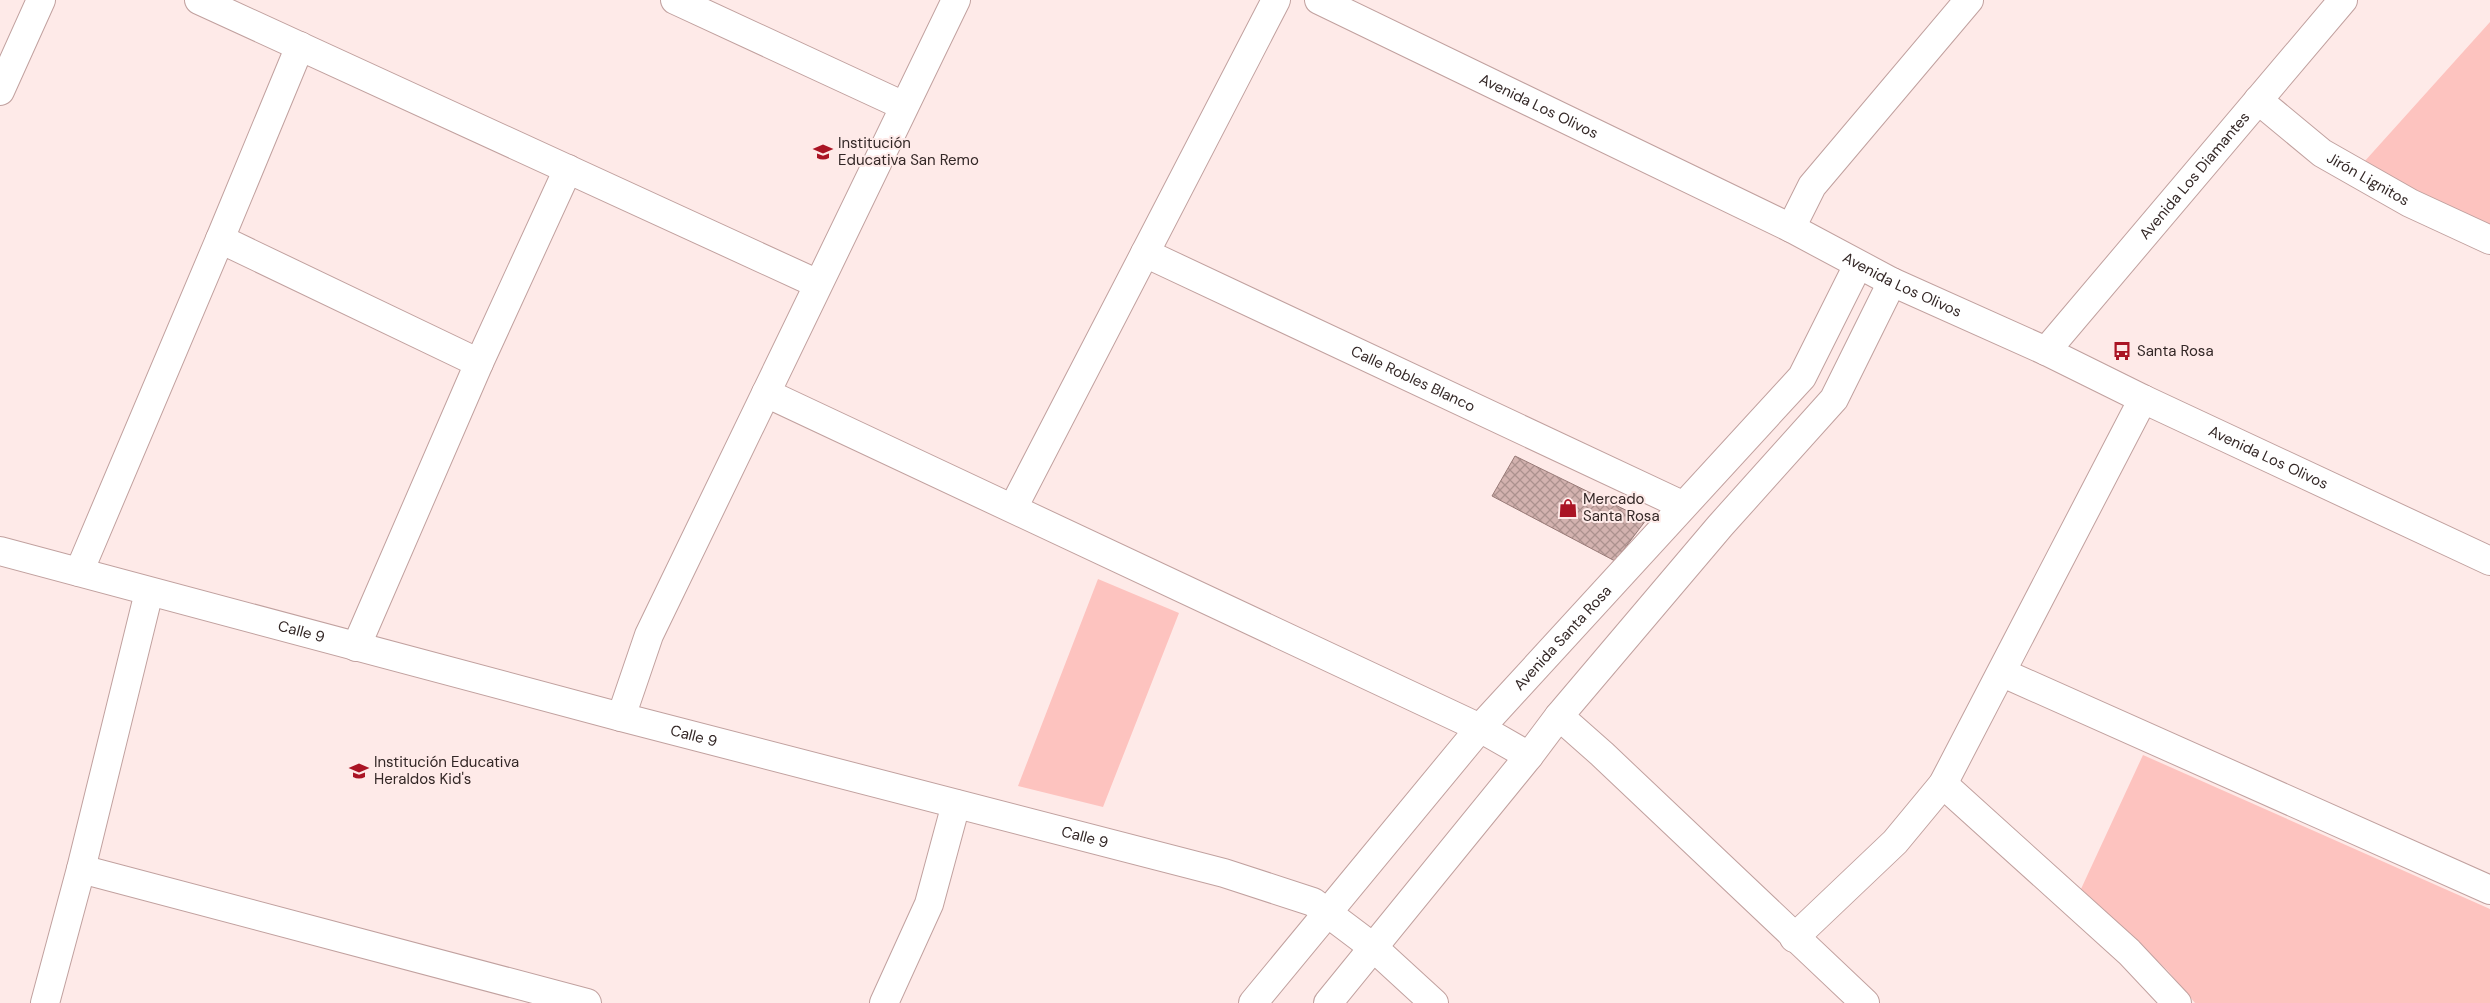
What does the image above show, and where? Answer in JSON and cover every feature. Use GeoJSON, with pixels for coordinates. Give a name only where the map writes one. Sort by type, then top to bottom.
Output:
{"type":"FeatureCollection","features":[{"type":"Feature","properties":{"kind":"street"},"geometry":{"type":"LineString","coordinates":[[0,91],[9,49],[41,0]]}},
{"type":"Feature","properties":{"kind":"street"},"geometry":{"type":"LineString","coordinates":[[199,0],[818,284]]}},
{"type":"Feature","properties":{"kind":"street"},"geometry":{"type":"LineString","coordinates":[[675,0],[904,106]]}},
{"type":"Feature","properties":{"kind":"street"},"geometry":{"type":"LineString","coordinates":[[622,717],[649,635],[956,0]]}},
{"type":"Feature","properties":{"kind":"street"},"geometry":{"type":"LineString","coordinates":[[1013,508],[1276,0]]}},
{"type":"Feature","properties":{"kind":"street","name":"Avenida Los Olivos"},"geometry":{"type":"LineString","coordinates":[[1319,0],[1791,228],[1892,282],[2046,351],[2490,561]]}},
{"type":"Feature","properties":{"kind":"street","name":"Avenida Los Diamantes"},"geometry":{"type":"LineString","coordinates":[[2046,351],[2344,0]]}},
{"type":"Feature","properties":{"kind":"street"},"geometry":{"type":"LineString","coordinates":[[1791,228],[1812,186],[1961,3]]}},
{"type":"Feature","properties":{"kind":"street"},"geometry":{"type":"LineString","coordinates":[[79,572],[300,46]]}},
{"type":"Feature","properties":{"kind":"street","name":"Jirón Lignitos"},"geometry":{"type":"LineString","coordinates":[[2258,100],[2322,153],[2410,202],[2490,240]]}},
{"type":"Feature","properties":{"kind":"street"},"geometry":{"type":"LineString","coordinates":[[356,647],[479,363],[568,169]]}},
{"type":"Feature","properties":{"kind":"street"},"geometry":{"type":"LineString","coordinates":[[220,239],[479,363]]}},
{"type":"Feature","properties":{"kind":"street","name":"Calle Robles Blanco"},"geometry":{"type":"LineString","coordinates":[[1145,253],[1682,505]]}},
{"type":"Feature","properties":{"kind":"street","name":"Avenida Santa Rosa"},"geometry":{"type":"LineString","coordinates":[[1254,1003],[1480,728],[1682,505],[1802,377],[1858,265]]}},
{"type":"Feature","properties":{"kind":"street"},"geometry":{"type":"LineString","coordinates":[[1328,1003],[1529,756],[1558,716],[1720,526],[1834,399],[1892,282]]}},
{"type":"Feature","properties":{"kind":"street"},"geometry":{"type":"LineString","coordinates":[[766,393],[1480,728],[1529,756]]}},
{"type":"Feature","properties":{"kind":"street"},"geometry":{"type":"LineString","coordinates":[[1794,938],[1895,842],[1943,784],[2003,673],[2122,437],[2144,399]]}},
{"type":"Feature","properties":{"kind":"street","name":"Calle 9"},"geometry":{"type":"LineString","coordinates":[[0,551],[622,717],[1224,873],[1313,902],[1374,948],[1434,1003]]}},
{"type":"Feature","properties":{"kind":"street"},"geometry":{"type":"LineString","coordinates":[[45,1003],[81,870],[150,592]]}},
{"type":"Feature","properties":{"kind":"street"},"geometry":{"type":"LineString","coordinates":[[2003,673],[2490,890]]}},
{"type":"Feature","properties":{"kind":"street"},"geometry":{"type":"LineString","coordinates":[[1558,716],[1602,754],[1794,938],[1865,1003]]}},
{"type":"Feature","properties":{"kind":"street"},"geometry":{"type":"LineString","coordinates":[[1943,784],[2129,952],[2177,1003]]}},
{"type":"Feature","properties":{"kind":"street"},"geometry":{"type":"LineString","coordinates":[[884,1003],[929,904],[956,804]]}},
{"type":"Feature","properties":{"kind":"street"},"geometry":{"type":"LineString","coordinates":[[81,870],[586,1003]]}},
{"type":"Feature","properties":{"kind":"shaded area"},"geometry":{"type":"Polygon","coordinates":[[[2490,22],[2490,240],[2355,172],[2490,22]]]}},
{"type":"Feature","properties":{"kind":"shaded area"},"geometry":{"type":"Polygon","coordinates":[[[1098,579],[1179,613],[1103,807],[1018,786],[1098,579]]]}},
{"type":"Feature","properties":{"kind":"shaded area"},"geometry":{"type":"Polygon","coordinates":[[[2143,755],[2490,909],[2490,1003],[2195,1003],[2168,971],[2081,889],[2143,755]]]}},
{"type":"Feature","properties":{"kind":"building","name":"Mercado Santa Rosa"},"geometry":{"type":"Polygon","coordinates":[[[1515,456],[1646,520],[1615,561],[1492,496],[1515,456]]]}},
{"type":"Feature","properties":{"kind":"place","name":"Institución Educativa San Remo"},"geometry":{"type":"Point","coordinates":[823,152]}},
{"type":"Feature","properties":{"kind":"place","name":"Santa Rosa"},"geometry":{"type":"Point","coordinates":[2122,351]}},
{"type":"Feature","properties":{"kind":"place","name":"Mercado Santa Rosa"},"geometry":{"type":"Point","coordinates":[1568,508]}},
{"type":"Feature","properties":{"kind":"place","name":"Institución Educativa Heraldos Kid's"},"geometry":{"type":"Point","coordinates":[359,771]}}]}
